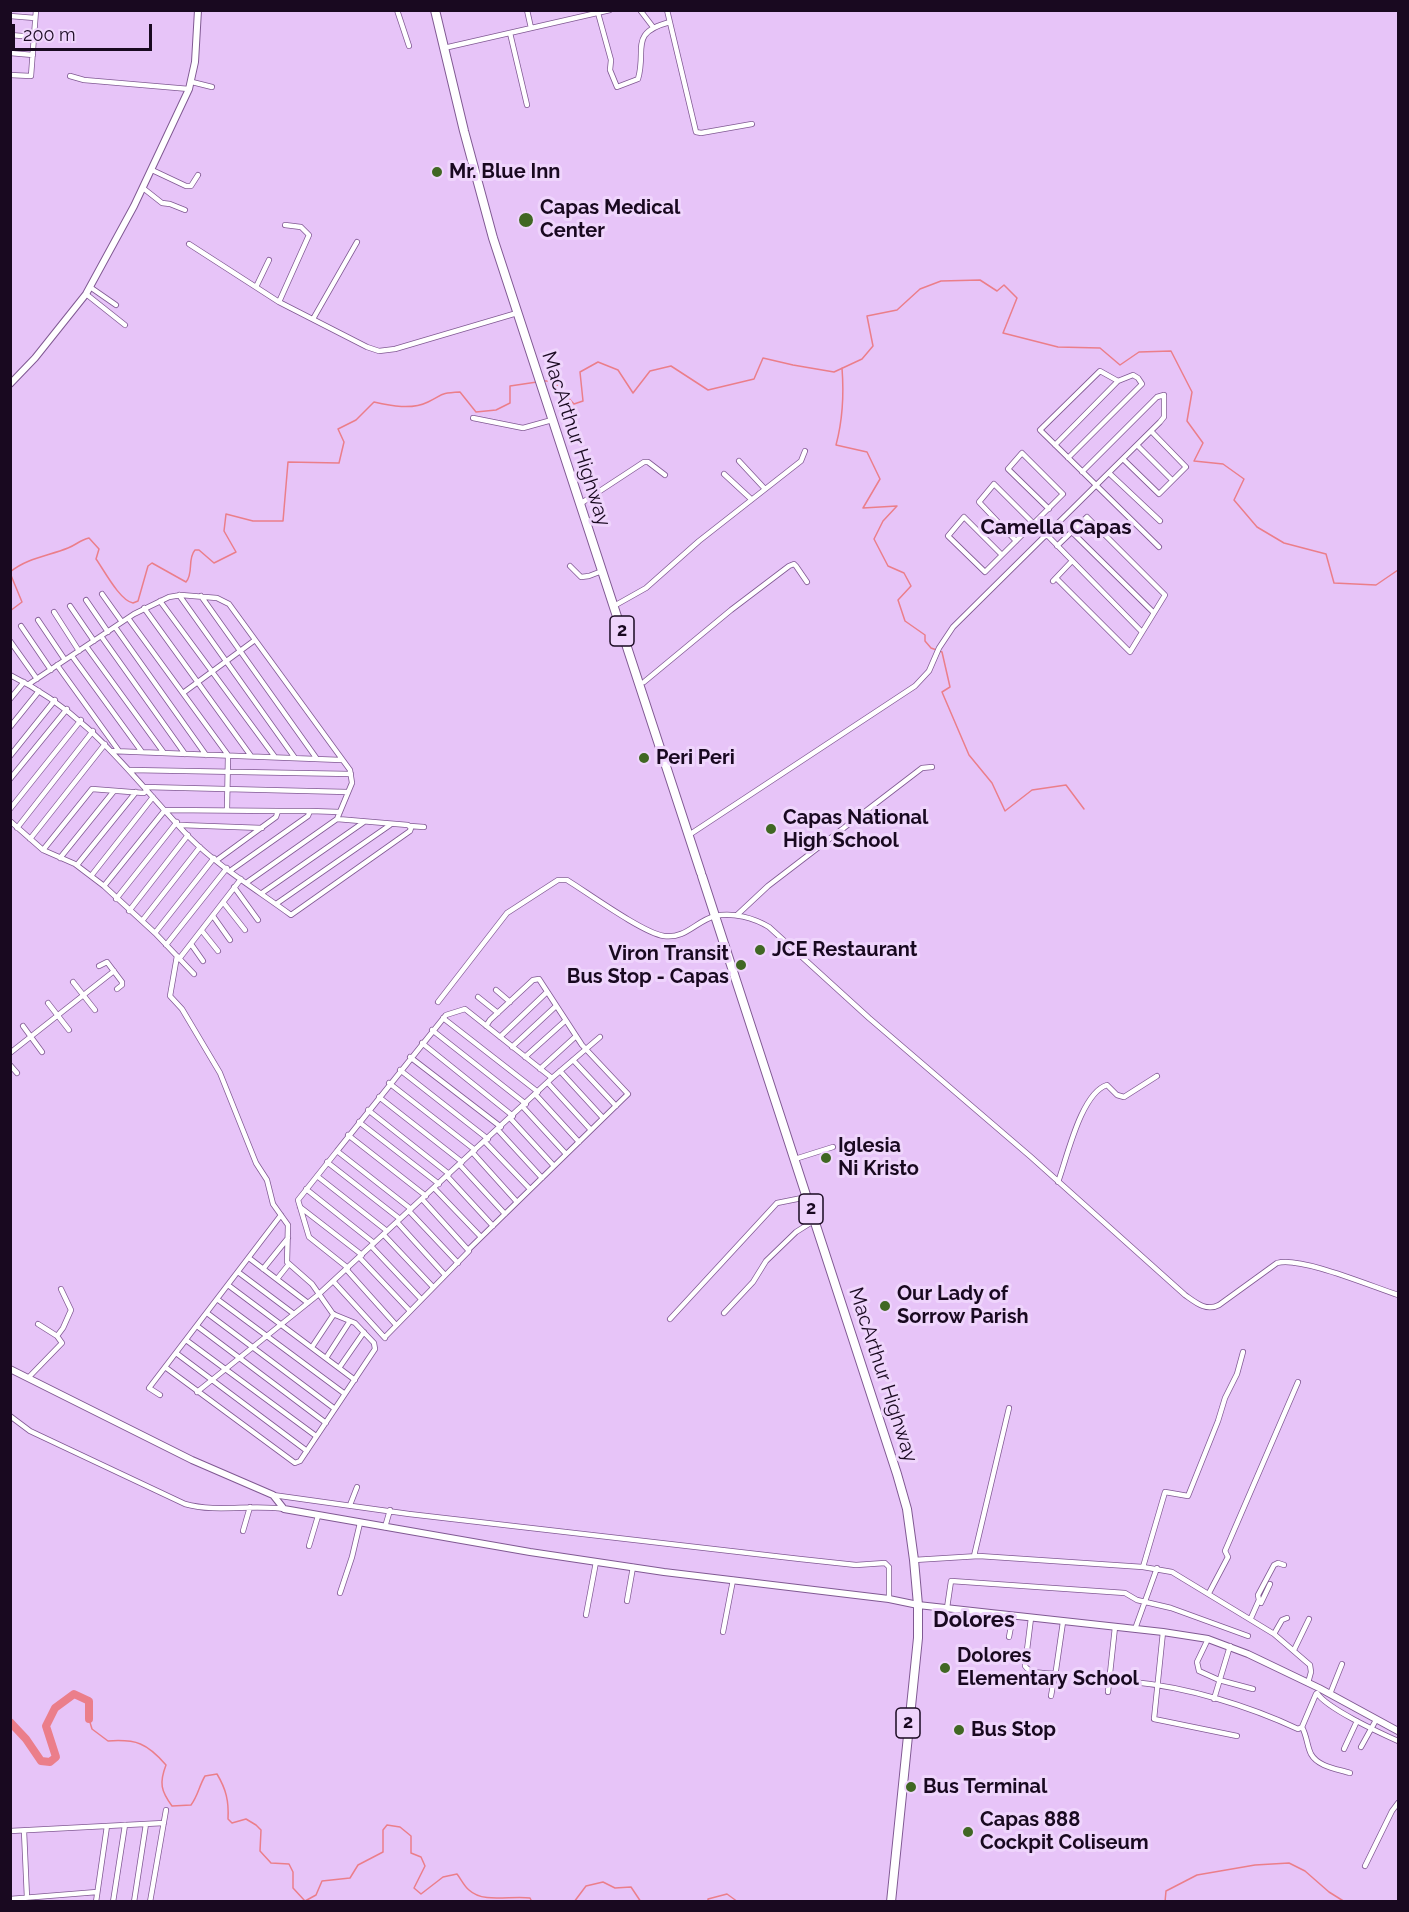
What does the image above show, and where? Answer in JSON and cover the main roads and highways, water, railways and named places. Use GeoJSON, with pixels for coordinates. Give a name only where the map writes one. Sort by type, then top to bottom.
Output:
{"type":"FeatureCollection","features":[{"type":"Feature","properties":{"kind":"highway","name":"MacArthur Highway"},"geometry":{"type":"LineString","coordinates":[[435,10],[487,217],[815,1220],[907,1509],[918,1605],[915,1675],[906,1737],[891,1902]]}},
{"type":"Feature","properties":{"kind":"highway"},"geometry":{"type":"LineString","coordinates":[[620,624],[629,636],[650,700],[651,718]]}},
{"type":"Feature","properties":{"kind":"waterway"},"geometry":{"type":"LineString","coordinates":[[545,381],[553,381],[574,404],[583,401],[580,372],[598,362],[618,370],[633,393],[650,371],[671,366],[708,390],[754,379],[763,358],[834,372],[862,359],[873,346],[867,316],[897,310],[920,289],[941,281],[980,280],[997,291],[1004,285],[1017,298],[1003,333],[1058,347],[1100,348],[1120,365],[1139,352],[1171,351],[1192,392],[1187,421],[1203,443],[1194,461],[1223,464],[1244,479],[1234,500],[1257,527],[1284,543],[1326,554],[1334,583],[1376,585],[1398,570]]}},
{"type":"Feature","properties":{"kind":"waterway"},"geometry":{"type":"LineString","coordinates":[[842,368],[842,406],[836,445],[867,452],[880,479],[863,508],[897,506],[883,521],[874,539],[888,566],[904,573],[911,586],[898,600],[905,621],[925,635],[925,641],[931,648],[942,652],[950,687],[942,692],[969,755],[992,783],[1005,811],[1032,790],[1066,785],[1084,809]]}},
{"type":"Feature","properties":{"kind":"waterway"},"geometry":{"type":"LineString","coordinates":[[10,572],[31,560],[68,548],[89,538],[99,549],[96,559],[123,597],[133,603],[138,601],[148,566],[152,563],[186,582],[195,550],[199,550],[214,563],[236,552],[224,531],[226,514],[253,521],[283,521],[288,462],[339,463],[344,442],[338,429],[356,420],[374,402],[408,407],[428,402],[445,393],[460,392],[476,412],[496,410],[510,403],[510,386],[537,382]]}},
{"type":"Feature","properties":{"kind":"waterway"},"geometry":{"type":"LineString","coordinates":[[10,573],[22,602],[10,611]]}},
{"type":"Feature","properties":{"kind":"waterway"},"geometry":{"type":"LineString","coordinates":[[10,1722],[26,1739],[41,1761],[50,1762],[56,1757],[46,1726],[55,1708],[74,1694],[89,1701],[89,1719]]}},
{"type":"Feature","properties":{"kind":"waterway"},"geometry":{"type":"LineString","coordinates":[[89,1719],[92,1729],[108,1741],[140,1744],[147,1747],[166,1765],[162,1787],[172,1806],[191,1805],[205,1776],[217,1774],[226,1795],[228,1819],[232,1823],[246,1819],[261,1830],[260,1851],[271,1863],[289,1864],[293,1872],[293,1888],[305,1901],[316,1895],[322,1881],[350,1878],[358,1865],[383,1852],[383,1830],[387,1825],[400,1827],[411,1836],[411,1853],[421,1857],[425,1866],[414,1888],[421,1894],[443,1877],[457,1874],[467,1888],[482,1897],[523,1897],[530,1898],[532,1902]]}},
{"type":"Feature","properties":{"kind":"waterway"},"geometry":{"type":"LineString","coordinates":[[1165,1902],[1166,1891],[1197,1875],[1255,1865],[1289,1863],[1305,1871],[1329,1892],[1345,1902]]}},
{"type":"Feature","properties":{"kind":"waterway"},"geometry":{"type":"LineString","coordinates":[[574,1902],[586,1886],[603,1882],[615,1888],[631,1887],[641,1902]]}},
{"type":"Feature","properties":{"kind":"waterway"},"geometry":{"type":"LineString","coordinates":[[708,1902],[708,1899],[727,1894],[738,1902]]}},
{"type":"Feature","properties":{"kind":"place","name":"Mr. Blue Inn"},"geometry":{"type":"Point","coordinates":[437,172]}},
{"type":"Feature","properties":{"kind":"place","name":"Capas Medical Center"},"geometry":{"type":"Point","coordinates":[526,220]}},
{"type":"Feature","properties":{"kind":"place","name":"Peri Peri"},"geometry":{"type":"Point","coordinates":[644,758]}},
{"type":"Feature","properties":{"kind":"place","name":"Capas National High School"},"geometry":{"type":"Point","coordinates":[771,829]}},
{"type":"Feature","properties":{"kind":"place","name":"JCE Restaurant"},"geometry":{"type":"Point","coordinates":[760,950]}},
{"type":"Feature","properties":{"kind":"place","name":"Viron Transit Bus Stop - Capas"},"geometry":{"type":"Point","coordinates":[741,965]}},
{"type":"Feature","properties":{"kind":"place","name":"Iglesia Ni Kristo"},"geometry":{"type":"Point","coordinates":[826,1158]}},
{"type":"Feature","properties":{"kind":"place","name":"Our Lady of Sorrow Parish"},"geometry":{"type":"Point","coordinates":[885,1306]}},
{"type":"Feature","properties":{"kind":"place","name":"Dolores Elementary School"},"geometry":{"type":"Point","coordinates":[945,1668]}},
{"type":"Feature","properties":{"kind":"place","name":"Bus Stop"},"geometry":{"type":"Point","coordinates":[959,1730]}},
{"type":"Feature","properties":{"kind":"place","name":"Bus Terminal"},"geometry":{"type":"Point","coordinates":[911,1787]}},
{"type":"Feature","properties":{"kind":"place","name":"Capas 888 Cockpit Coliseum"},"geometry":{"type":"Point","coordinates":[968,1832]}},
{"type":"Feature","properties":{"kind":"district","name":"Camella Capas"},"geometry":{"type":"Point","coordinates":[1056,528]}},
{"type":"Feature","properties":{"kind":"district","name":"Dolores"},"geometry":{"type":"Point","coordinates":[974,1620]}}]}
